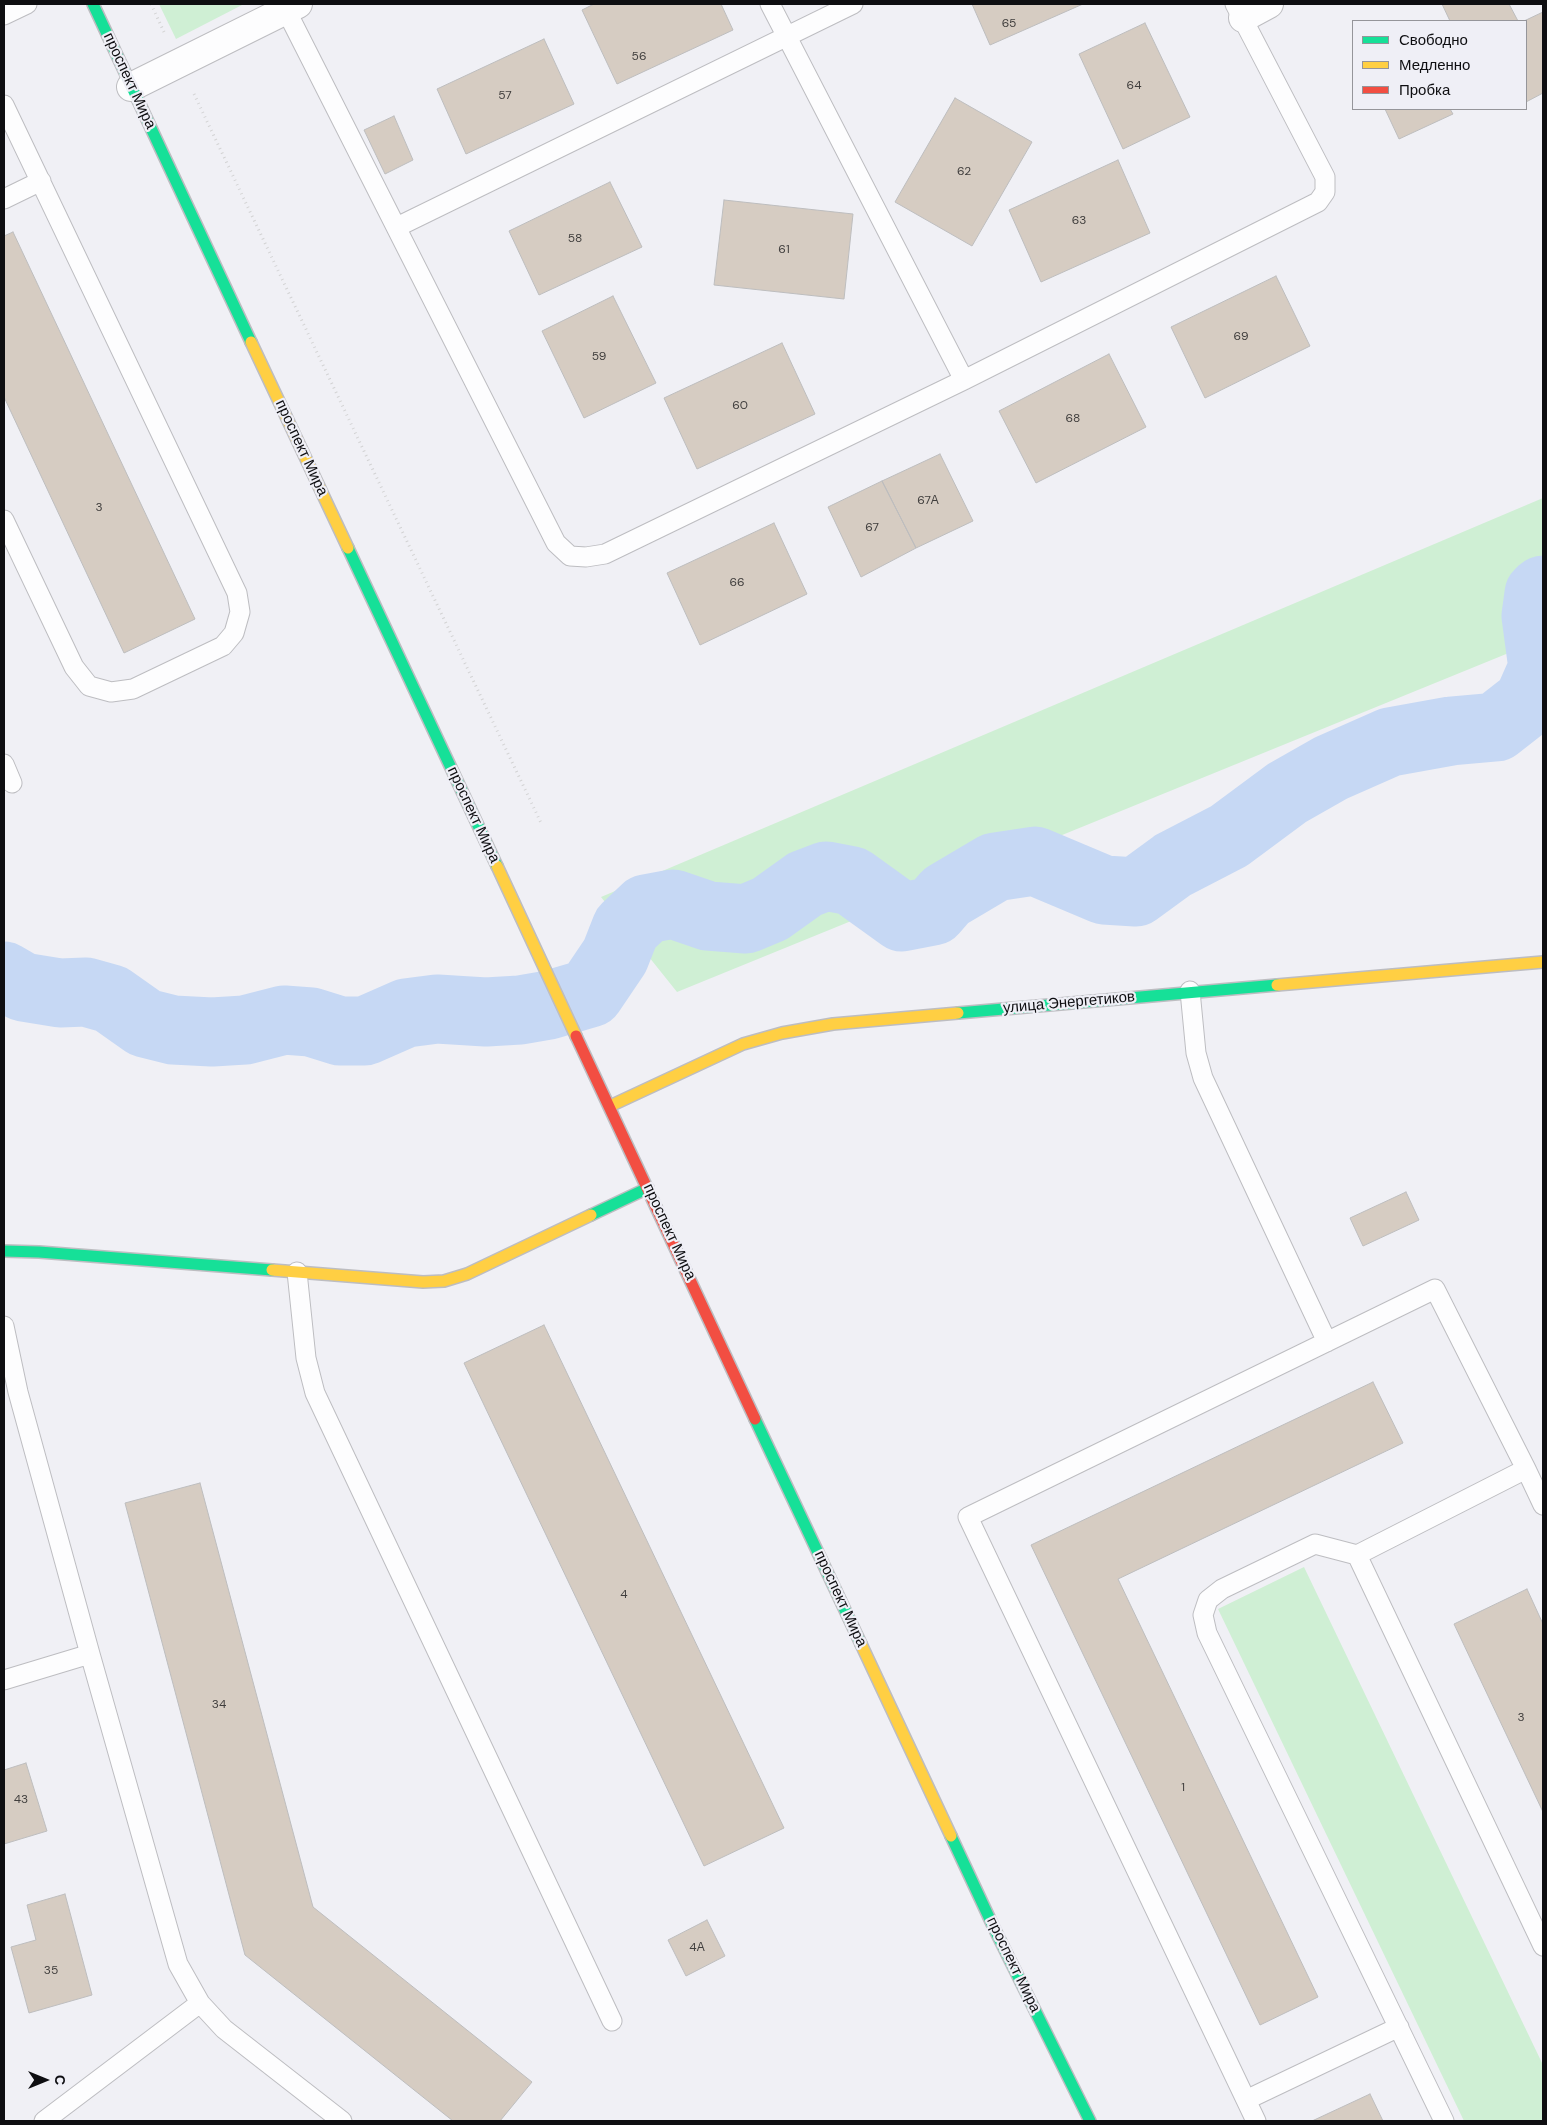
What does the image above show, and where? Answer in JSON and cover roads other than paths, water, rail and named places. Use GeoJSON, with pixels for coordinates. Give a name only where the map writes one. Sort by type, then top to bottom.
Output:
{"type":"FeatureCollection","features":[{"type":"Feature","properties":{"kind":"main road","name":"проспект Мира"},"geometry":{"type":"LineString","coordinates":[[93,4],[994,1928],[1090,2121]]}},
{"type":"Feature","properties":{"kind":"main road","name":"улица Энергетиков"},"geometry":{"type":"LineString","coordinates":[[610,1106],[742,1044],[782,1032],[832,1024],[1543,962]]}},
{"type":"Feature","properties":{"kind":"main road"},"geometry":{"type":"LineString","coordinates":[[4,1250],[423,1282],[444,1281],[468,1274],[648,1188]]}},
{"type":"Feature","properties":{"kind":"street"},"geometry":{"type":"LineString","coordinates":[[1239,11],[1269,4]]}},
{"type":"Feature","properties":{"kind":"street"},"geometry":{"type":"LineString","coordinates":[[131,87],[292,7]]}},
{"type":"Feature","properties":{"kind":"lane"},"geometry":{"type":"LineString","coordinates":[[4,15],[27,4]]}},
{"type":"Feature","properties":{"kind":"lane"},"geometry":{"type":"LineString","coordinates":[[770,4],[964,380]]}},
{"type":"Feature","properties":{"kind":"lane"},"geometry":{"type":"LineString","coordinates":[[397,227],[786,35],[853,4]]}},
{"type":"Feature","properties":{"kind":"lane"},"geometry":{"type":"LineString","coordinates":[[292,7],[397,227],[556,543],[570,556],[586,558],[605,554],[964,380],[1318,202],[1325,192],[1325,177],[1239,11]]}},
{"type":"Feature","properties":{"kind":"lane"},"geometry":{"type":"LineString","coordinates":[[4,104],[237,593],[240,612],[234,633],[223,646],[133,689],[112,692],[89,686],[74,667],[4,520]]}},
{"type":"Feature","properties":{"kind":"lane"},"geometry":{"type":"LineString","coordinates":[[4,199],[41,181]]}},
{"type":"Feature","properties":{"kind":"lane"},"geometry":{"type":"LineString","coordinates":[[4,764],[12,783]]}},
{"type":"Feature","properties":{"kind":"lane"},"geometry":{"type":"LineString","coordinates":[[1190,992],[1196,1053],[1203,1078],[1327,1342]]}},
{"type":"Feature","properties":{"kind":"lane"},"geometry":{"type":"LineString","coordinates":[[296,1272],[306,1358],[314,1393],[612,2021]]}},
{"type":"Feature","properties":{"kind":"lane"},"geometry":{"type":"LineString","coordinates":[[1256,2121],[968,1517],[1435,1289],[1543,1505]]}},
{"type":"Feature","properties":{"kind":"lane"},"geometry":{"type":"LineString","coordinates":[[4,1326],[18,1392],[178,1964],[200,2004],[224,2029],[342,2121]]}},
{"type":"Feature","properties":{"kind":"lane"},"geometry":{"type":"LineString","coordinates":[[1444,2121],[1206,1632],[1203,1615],[1208,1600],[1222,1589],[1315,1544],[1357,1554],[1526,1469]]}},
{"type":"Feature","properties":{"kind":"lane"},"geometry":{"type":"LineString","coordinates":[[1357,1554],[1543,1946]]}},
{"type":"Feature","properties":{"kind":"lane"},"geometry":{"type":"LineString","coordinates":[[4,1680],[90,1654]]}},
{"type":"Feature","properties":{"kind":"lane"},"geometry":{"type":"LineString","coordinates":[[44,2121],[200,2004]]}},
{"type":"Feature","properties":{"kind":"lane"},"geometry":{"type":"LineString","coordinates":[[1246,2100],[1399,2027]]}},
{"type":"Feature","properties":{"kind":"waterway"},"geometry":{"type":"LineString","coordinates":[[1543,590],[1539,594],[1536,616],[1543,668]]}},
{"type":"Feature","properties":{"kind":"waterway"},"geometry":{"type":"LineString","coordinates":[[4,976],[23,987],[60,993],[86,992],[111,999],[145,1023],[173,1030],[212,1032],[245,1030],[284,1020],[311,1022],[340,1031],[365,1031],[406,1013],[437,1009],[486,1012],[520,1010],[549,1005],[590,993],[615,956],[626,928],[646,909],[673,904],[708,916],[746,919],[770,909],[805,884],[826,876],[852,881],[902,917],[933,911],[946,896],[995,867],[1035,861],[1104,890],[1136,892],[1173,865],[1229,836],[1287,793],[1331,768],[1390,742],[1451,731],[1496,727],[1528,702],[1543,668]]}}]}
